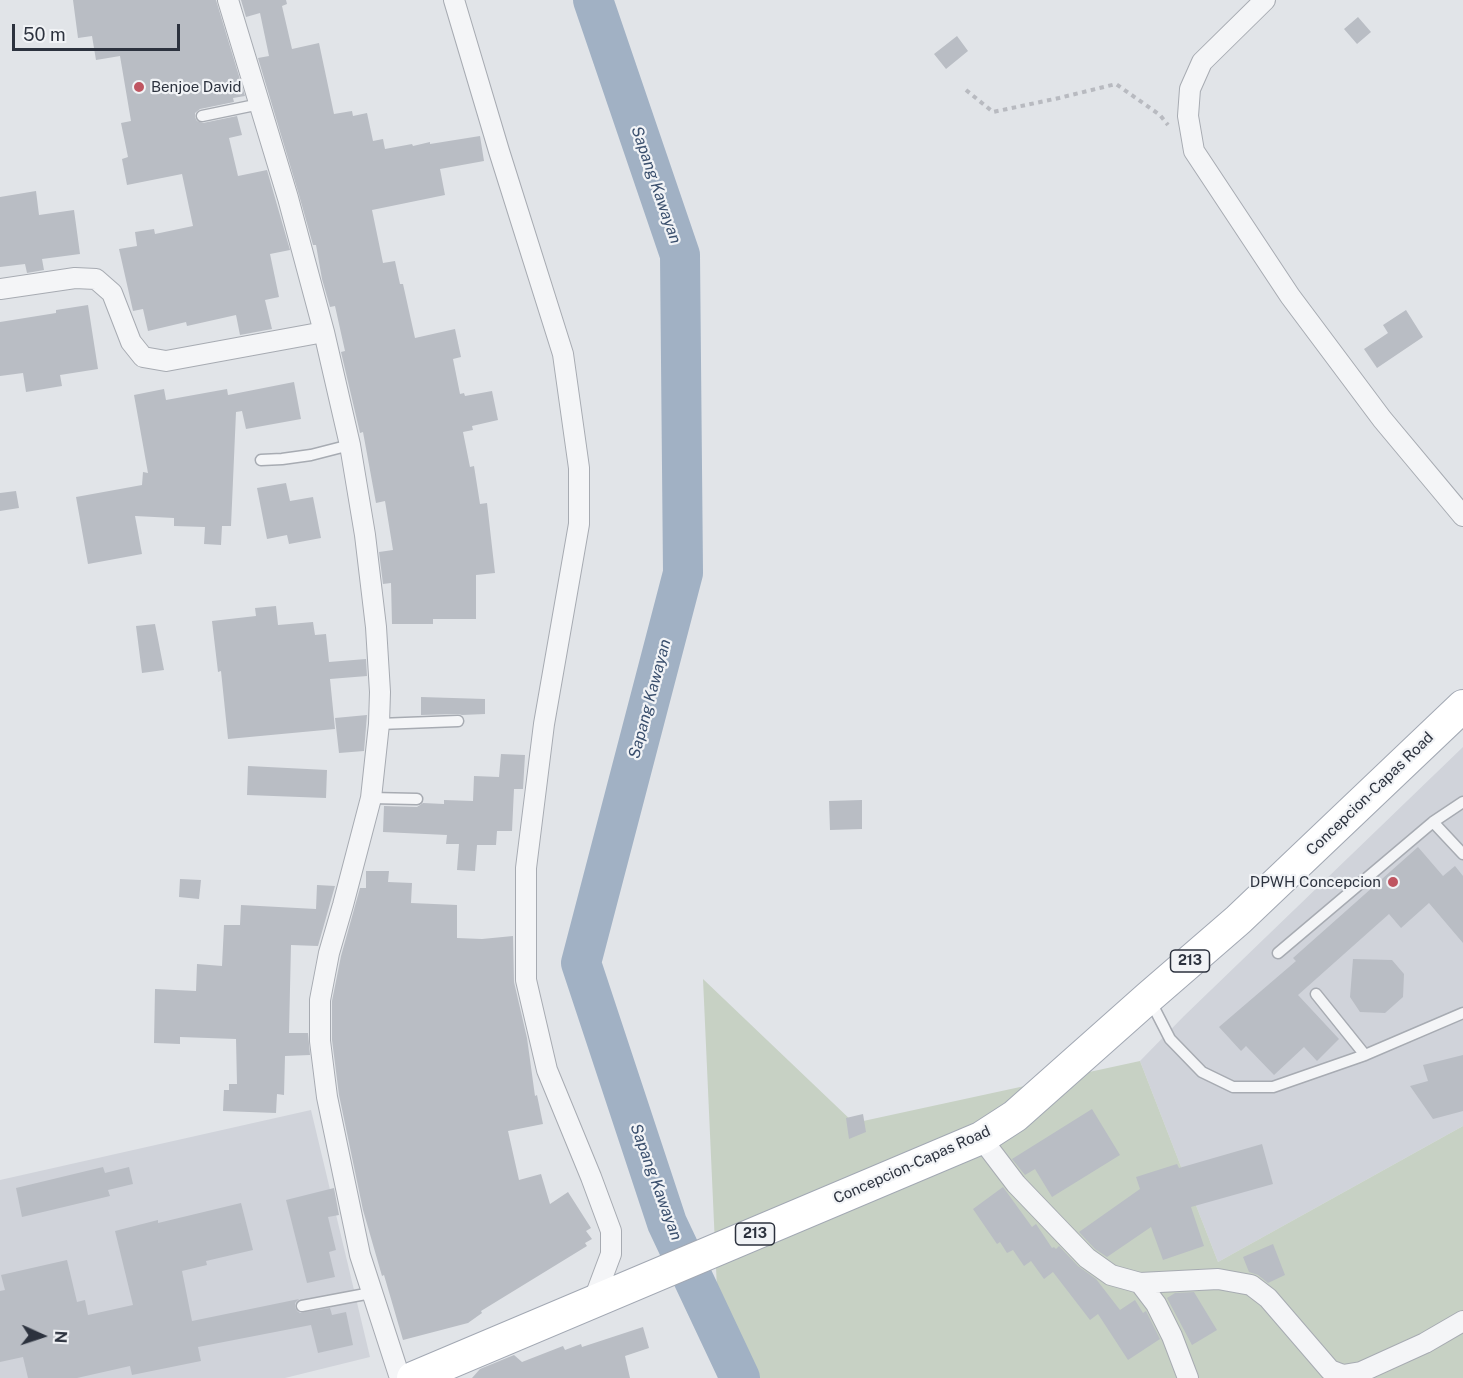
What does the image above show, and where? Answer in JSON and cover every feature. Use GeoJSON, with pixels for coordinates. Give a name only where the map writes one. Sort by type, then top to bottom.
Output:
{"type":"FeatureCollection","features":[{"type":"Feature","properties":{"kind":"main road","name":"Concepcion-Capas Road"},"geometry":{"type":"LineString","coordinates":[[413,1378],[981,1138],[1015,1116],[1238,920],[1463,706]]}},
{"type":"Feature","properties":{"kind":"street"},"geometry":{"type":"LineString","coordinates":[[228,0],[288,198],[324,332],[350,445],[365,535],[376,627],[380,692],[379,724],[371,798],[329,953],[320,1000],[320,1041],[329,1109],[360,1255],[400,1378]]}},
{"type":"Feature","properties":{"kind":"street"},"geometry":{"type":"LineString","coordinates":[[454,0],[563,354],[579,468],[579,524],[544,724],[526,868],[526,980],[547,1070],[611,1232],[607,1296]]}},
{"type":"Feature","properties":{"kind":"street"},"geometry":{"type":"LineString","coordinates":[[1265,0],[1202,62],[1190,89],[1188,116],[1194,151],[1290,296],[1382,419],[1463,516]]}},
{"type":"Feature","properties":{"kind":"street"},"geometry":{"type":"LineString","coordinates":[[0,289],[75,278],[96,279],[112,293],[132,342],[143,357],[166,361],[324,332]]}},
{"type":"Feature","properties":{"kind":"street"},"geometry":{"type":"LineString","coordinates":[[981,1138],[1016,1184],[1087,1258],[1111,1275],[1140,1283],[1218,1279],[1251,1285],[1268,1298],[1330,1370],[1343,1375],[1361,1372],[1425,1343],[1463,1321]]}},
{"type":"Feature","properties":{"kind":"street"},"geometry":{"type":"LineString","coordinates":[[1140,1283],[1156,1304],[1172,1336],[1188,1378]]}},
{"type":"Feature","properties":{"kind":"lane"},"geometry":{"type":"LineString","coordinates":[[202,116],[260,105]]}},
{"type":"Feature","properties":{"kind":"lane"},"geometry":{"type":"LineString","coordinates":[[261,460],[311,455],[350,445]]}},
{"type":"Feature","properties":{"kind":"lane"},"geometry":{"type":"LineString","coordinates":[[379,724],[458,721]]}},
{"type":"Feature","properties":{"kind":"lane"},"geometry":{"type":"LineString","coordinates":[[371,798],[417,799]]}},
{"type":"Feature","properties":{"kind":"lane"},"geometry":{"type":"LineString","coordinates":[[1278,953],[1433,822],[1463,802]]}},
{"type":"Feature","properties":{"kind":"lane"},"geometry":{"type":"LineString","coordinates":[[1433,822],[1463,854]]}},
{"type":"Feature","properties":{"kind":"lane"},"geometry":{"type":"LineString","coordinates":[[1316,994],[1365,1056]]}},
{"type":"Feature","properties":{"kind":"lane"},"geometry":{"type":"LineString","coordinates":[[1149,997],[1170,1039],[1202,1072],[1233,1087],[1273,1088],[1365,1056],[1463,1012]]}},
{"type":"Feature","properties":{"kind":"lane"},"geometry":{"type":"LineString","coordinates":[[302,1306],[372,1293]]}},
{"type":"Feature","properties":{"kind":"path"},"geometry":{"type":"LineString","coordinates":[[966,90],[993,112],[1116,84],[1160,115],[1174,133]]}},
{"type":"Feature","properties":{"kind":"shaded area","name":"DPWH Concepcion"},"geometry":{"type":"Polygon","coordinates":[[[1463,747],[1463,1126],[1218,1262],[1140,1061],[1463,747]]]}},
{"type":"Feature","properties":{"kind":"shaded area"},"geometry":{"type":"Polygon","coordinates":[[[703,979],[854,1123],[1140,1061],[1218,1262],[1463,1126],[1463,1378],[721,1378],[703,979]]]}},
{"type":"Feature","properties":{"kind":"shaded area"},"geometry":{"type":"Polygon","coordinates":[[[311,1110],[370,1357],[285,1378],[0,1378],[0,1180],[311,1110]]]}},
{"type":"Feature","properties":{"kind":"building"},"geometry":{"type":"Polygon","coordinates":[[[73,0],[216,0],[245,96],[233,98],[234,102],[200,109],[195,113],[195,117],[197,121],[203,123],[237,116],[242,135],[229,138],[238,176],[267,170],[290,250],[270,254],[279,297],[265,300],[272,329],[240,335],[236,315],[187,326],[186,322],[148,331],[143,309],[133,311],[119,249],[137,246],[135,232],[154,229],[155,234],[193,226],[182,174],[127,185],[122,159],[128,157],[121,123],[131,121],[120,56],[96,60],[92,36],[78,38],[73,0]]]}},
{"type":"Feature","properties":{"kind":"building"},"geometry":{"type":"Polygon","coordinates":[[[241,0],[286,0],[287,4],[282,6],[292,49],[319,43],[334,114],[352,111],[353,116],[367,113],[373,141],[383,139],[385,149],[480,136],[484,161],[440,169],[445,195],[372,210],[383,263],[395,261],[400,284],[403,284],[415,338],[455,329],[461,357],[453,359],[460,394],[464,393],[465,396],[492,391],[498,420],[472,426],[473,430],[463,432],[470,467],[474,466],[480,504],[487,503],[495,573],[476,575],[476,619],[433,619],[433,624],[392,624],[391,583],[383,584],[379,552],[393,550],[385,501],[376,503],[363,432],[360,433],[341,352],[345,351],[335,306],[330,307],[316,245],[313,245],[258,58],[269,56],[260,13],[246,17],[241,0]]]}},
{"type":"Feature","properties":{"kind":"building"},"geometry":{"type":"Polygon","coordinates":[[[1358,17],[1371,32],[1357,44],[1344,29],[1358,17]]]}},
{"type":"Feature","properties":{"kind":"building"},"geometry":{"type":"Polygon","coordinates":[[[957,36],[968,51],[946,69],[934,54],[957,36]]]}},
{"type":"Feature","properties":{"kind":"building"},"geometry":{"type":"Polygon","coordinates":[[[36,191],[39,215],[74,210],[80,254],[42,259],[44,270],[27,273],[25,264],[0,267],[0,197],[36,191]]]}},
{"type":"Feature","properties":{"kind":"building"},"geometry":{"type":"Polygon","coordinates":[[[88,305],[98,369],[60,375],[62,386],[26,392],[23,373],[0,376],[0,322],[88,305]]]}},
{"type":"Feature","properties":{"kind":"building"},"geometry":{"type":"Polygon","coordinates":[[[1406,310],[1423,337],[1377,368],[1364,349],[1388,333],[1383,325],[1406,310]]]}},
{"type":"Feature","properties":{"kind":"building"},"geometry":{"type":"Polygon","coordinates":[[[294,382],[301,419],[246,429],[242,411],[236,412],[231,526],[222,526],[221,545],[204,544],[205,527],[174,526],[174,518],[135,516],[142,554],[88,564],[76,497],[142,485],[143,472],[148,473],[134,395],[164,389],[166,400],[227,389],[228,395],[294,382]]]}},
{"type":"Feature","properties":{"kind":"building"},"geometry":{"type":"Polygon","coordinates":[[[286,483],[290,501],[313,497],[321,538],[289,544],[287,535],[267,539],[257,488],[286,483]]]}},
{"type":"Feature","properties":{"kind":"building"},"geometry":{"type":"Polygon","coordinates":[[[16,491],[19,508],[0,511],[0,493],[16,491]]]}},
{"type":"Feature","properties":{"kind":"building"},"geometry":{"type":"Polygon","coordinates":[[[276,606],[278,625],[313,622],[315,635],[326,634],[329,662],[366,659],[367,676],[330,679],[335,729],[228,739],[221,671],[218,672],[212,621],[256,616],[255,608],[276,606]]]}},
{"type":"Feature","properties":{"kind":"building"},"geometry":{"type":"Polygon","coordinates":[[[155,624],[164,670],[142,673],[136,626],[155,624]]]}},
{"type":"Feature","properties":{"kind":"building"},"geometry":{"type":"Polygon","coordinates":[[[421,697],[485,699],[485,714],[421,715],[421,697]]]}},
{"type":"Feature","properties":{"kind":"building"},"geometry":{"type":"Polygon","coordinates":[[[367,715],[364,751],[339,753],[335,718],[367,715]]]}},
{"type":"Feature","properties":{"kind":"building"},"geometry":{"type":"Polygon","coordinates":[[[501,754],[525,755],[523,789],[514,789],[512,831],[497,831],[496,845],[477,845],[475,871],[457,870],[459,844],[446,844],[447,835],[383,832],[384,806],[417,807],[423,803],[444,804],[444,800],[473,801],[474,776],[499,777],[501,754]]]}},
{"type":"Feature","properties":{"kind":"building"},"geometry":{"type":"Polygon","coordinates":[[[248,766],[327,770],[326,798],[247,795],[248,766]]]}},
{"type":"Feature","properties":{"kind":"building"},"geometry":{"type":"Polygon","coordinates":[[[862,800],[862,829],[830,830],[829,801],[862,800]]]}},
{"type":"Feature","properties":{"kind":"building"},"geometry":{"type":"Polygon","coordinates":[[[1418,847],[1443,876],[1455,866],[1463,876],[1463,943],[1429,903],[1401,928],[1389,914],[1298,995],[1339,1039],[1317,1061],[1304,1047],[1274,1075],[1246,1046],[1241,1051],[1219,1027],[1296,961],[1293,958],[1418,847]]]}},
{"type":"Feature","properties":{"kind":"building"},"geometry":{"type":"Polygon","coordinates":[[[366,871],[389,871],[388,882],[412,883],[411,903],[457,905],[457,938],[482,939],[513,936],[514,982],[527,1038],[535,1096],[537,1095],[543,1124],[508,1131],[519,1180],[541,1174],[550,1204],[568,1192],[591,1228],[586,1231],[592,1239],[585,1243],[587,1246],[481,1311],[482,1313],[468,1323],[403,1340],[363,1210],[339,1095],[332,1040],[332,1001],[341,956],[360,888],[366,888],[366,871]]]}},
{"type":"Feature","properties":{"kind":"building"},"geometry":{"type":"Polygon","coordinates":[[[180,879],[201,880],[199,899],[179,897],[180,879]]]}},
{"type":"Feature","properties":{"kind":"building"},"geometry":{"type":"Polygon","coordinates":[[[317,885],[335,886],[318,946],[291,945],[289,1033],[308,1033],[310,1055],[285,1056],[284,1095],[277,1094],[276,1113],[223,1111],[224,1090],[229,1090],[229,1084],[237,1084],[236,1039],[180,1037],[180,1044],[154,1043],[155,989],[196,991],[197,964],[222,966],[224,925],[240,925],[241,905],[316,909],[317,885]]]}},
{"type":"Feature","properties":{"kind":"building"},"geometry":{"type":"Polygon","coordinates":[[[1353,959],[1392,960],[1404,974],[1403,997],[1385,1013],[1360,1012],[1350,997],[1353,959]]]}},
{"type":"Feature","properties":{"kind":"building"},"geometry":{"type":"Polygon","coordinates":[[[1463,1055],[1463,1111],[1433,1119],[1410,1086],[1428,1081],[1423,1065],[1463,1055]]]}},
{"type":"Feature","properties":{"kind":"building"},"geometry":{"type":"Polygon","coordinates":[[[1092,1109],[1120,1155],[1052,1197],[1035,1169],[1025,1175],[1012,1159],[1092,1109]]]}},
{"type":"Feature","properties":{"kind":"building"},"geometry":{"type":"Polygon","coordinates":[[[863,1114],[866,1132],[849,1139],[846,1118],[863,1114]]]}},
{"type":"Feature","properties":{"kind":"building"},"geometry":{"type":"Polygon","coordinates":[[[1262,1144],[1273,1184],[1191,1207],[1204,1246],[1163,1260],[1151,1227],[1107,1257],[1095,1249],[1079,1232],[1140,1189],[1136,1177],[1177,1164],[1179,1168],[1262,1144]]]}},
{"type":"Feature","properties":{"kind":"building"},"geometry":{"type":"Polygon","coordinates":[[[103,1167],[105,1173],[129,1167],[133,1184],[108,1190],[110,1196],[22,1217],[16,1188],[103,1167]]]}},
{"type":"Feature","properties":{"kind":"building"},"geometry":{"type":"Polygon","coordinates":[[[1003,1187],[1032,1227],[1036,1224],[1052,1248],[1056,1249],[1059,1246],[1078,1266],[1096,1279],[1120,1310],[1135,1300],[1143,1313],[1146,1311],[1160,1339],[1128,1360],[1098,1314],[1090,1320],[1053,1272],[1044,1279],[1031,1261],[1024,1266],[1013,1250],[1007,1253],[1000,1242],[997,1244],[973,1209],[1003,1187]]]}},
{"type":"Feature","properties":{"kind":"building"},"geometry":{"type":"Polygon","coordinates":[[[334,1188],[339,1215],[328,1217],[336,1250],[329,1252],[335,1277],[307,1283],[286,1200],[334,1188]]]}},
{"type":"Feature","properties":{"kind":"building"},"geometry":{"type":"Polygon","coordinates":[[[241,1203],[253,1250],[206,1261],[207,1265],[182,1271],[192,1321],[299,1299],[295,1307],[300,1313],[330,1308],[332,1315],[346,1312],[353,1345],[318,1353],[311,1325],[198,1347],[201,1361],[132,1375],[130,1366],[77,1378],[28,1378],[23,1357],[0,1362],[0,1291],[5,1290],[1,1275],[67,1260],[77,1302],[85,1300],[88,1315],[133,1305],[115,1231],[241,1203]]]}},
{"type":"Feature","properties":{"kind":"building"},"geometry":{"type":"Polygon","coordinates":[[[1273,1244],[1285,1275],[1268,1283],[1258,1275],[1249,1272],[1243,1257],[1273,1244]]]}},
{"type":"Feature","properties":{"kind":"building"},"geometry":{"type":"Polygon","coordinates":[[[1194,1292],[1217,1330],[1192,1345],[1167,1298],[1175,1293],[1194,1292]]]}},
{"type":"Feature","properties":{"kind":"building"},"geometry":{"type":"Polygon","coordinates":[[[643,1327],[649,1348],[625,1356],[630,1378],[472,1378],[480,1369],[514,1355],[522,1362],[563,1346],[565,1350],[581,1344],[582,1347],[643,1327]]]}},
{"type":"Feature","properties":{"kind":"waterway","name":"Sapang Kawayan"},"geometry":{"type":"LineString","coordinates":[[593,0],[680,255],[683,573],[581,963],[667,1223],[740,1378]]}},
{"type":"Feature","properties":{"kind":"place","name":"Benjoe David"},"geometry":{"type":"Point","coordinates":[139,87]}},
{"type":"Feature","properties":{"kind":"place","name":"DPWH Concepcion"},"geometry":{"type":"Point","coordinates":[1393,882]}}]}
